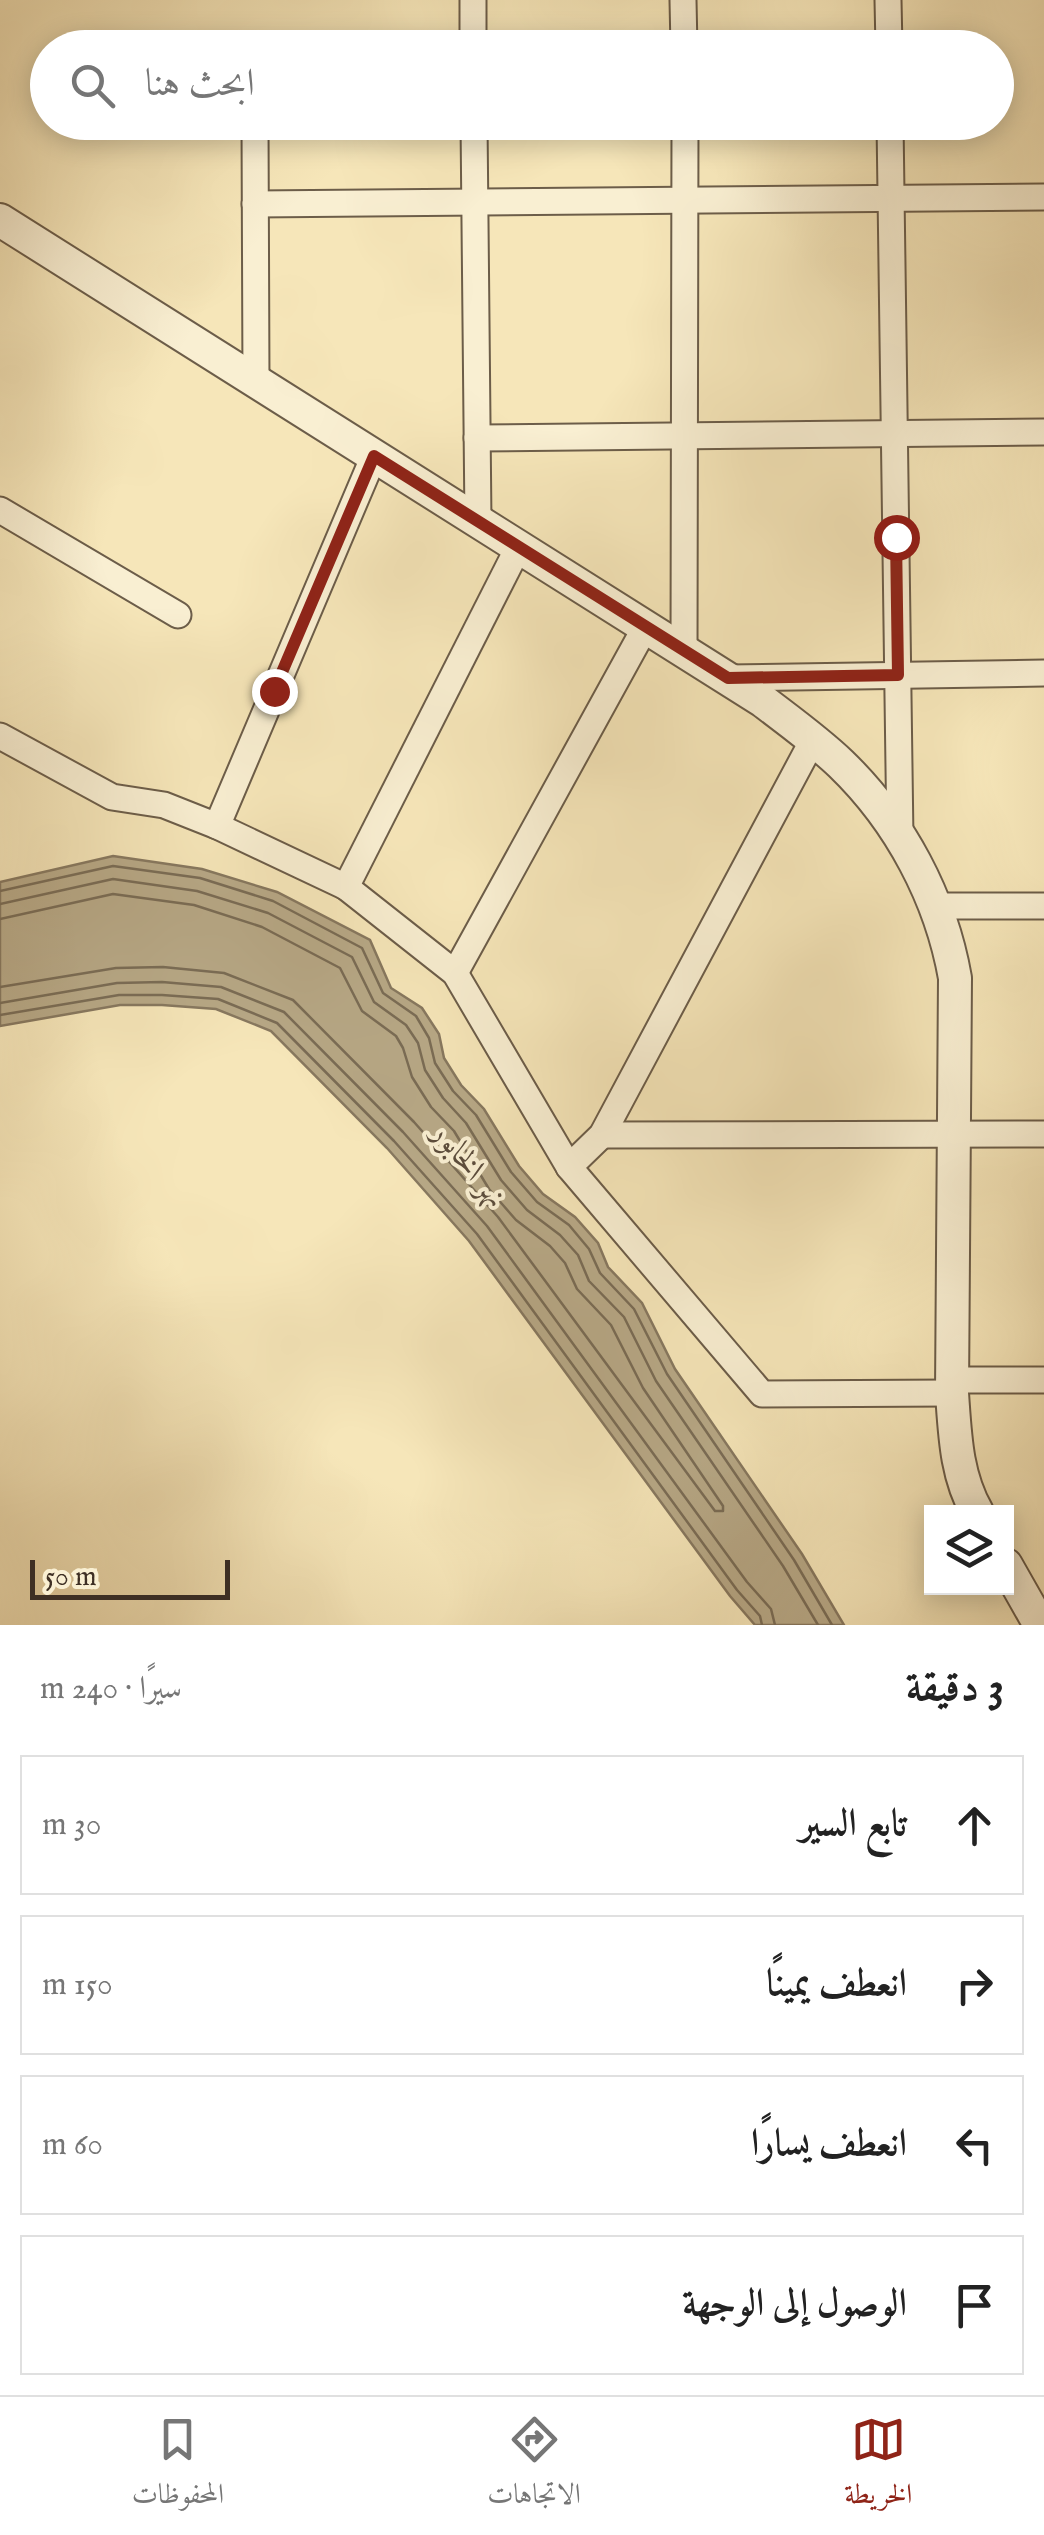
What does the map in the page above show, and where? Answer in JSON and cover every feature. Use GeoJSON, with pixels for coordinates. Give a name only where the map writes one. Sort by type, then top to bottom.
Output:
{"type":"FeatureCollection","features":[{"type":"Feature","properties":{"kind":"street"},"geometry":{"type":"LineString","coordinates":[[472,0],[473,30]]}},
{"type":"Feature","properties":{"kind":"street"},"geometry":{"type":"LineString","coordinates":[[683,0],[684,30]]}},
{"type":"Feature","properties":{"kind":"street"},"geometry":{"type":"LineString","coordinates":[[888,0],[889,30]]}},
{"type":"Feature","properties":{"kind":"street"},"geometry":{"type":"LineString","coordinates":[[255,140],[256,382]]}},
{"type":"Feature","properties":{"kind":"street"},"geometry":{"type":"LineString","coordinates":[[474,140],[478,522]]}},
{"type":"Feature","properties":{"kind":"street"},"geometry":{"type":"LineString","coordinates":[[684,650],[685,140]]}},
{"type":"Feature","properties":{"kind":"street"},"geometry":{"type":"LineString","coordinates":[[890,140],[900,840]]}},
{"type":"Feature","properties":{"kind":"street"},"geometry":{"type":"LineString","coordinates":[[256,204],[1044,197]]}},
{"type":"Feature","properties":{"kind":"street"},"geometry":{"type":"LineString","coordinates":[[0,220],[764,701],[842,765],[900,840],[936,906],[949,945],[954,978],[952,1386],[957,1459],[964,1490],[973,1505]]}},
{"type":"Feature","properties":{"kind":"street"},"geometry":{"type":"LineString","coordinates":[[477,438],[1044,432]]}},
{"type":"Feature","properties":{"kind":"street"},"geometry":{"type":"LineString","coordinates":[[217,826],[374,456]]}},
{"type":"Feature","properties":{"kind":"street"},"geometry":{"type":"LineString","coordinates":[[0,510],[178,615]]}},
{"type":"Feature","properties":{"kind":"street"},"geometry":{"type":"LineString","coordinates":[[346,887],[519,546]]}},
{"type":"Feature","properties":{"kind":"street"},"geometry":{"type":"LineString","coordinates":[[455,974],[646,626]]}},
{"type":"Feature","properties":{"kind":"street"},"geometry":{"type":"LineString","coordinates":[[728,678],[1044,672]]}},
{"type":"Feature","properties":{"kind":"street"},"geometry":{"type":"LineString","coordinates":[[0,736],[112,796],[164,805],[346,887],[455,974],[569,1167],[762,1394],[1044,1380]]}},
{"type":"Feature","properties":{"kind":"street"},"geometry":{"type":"LineString","coordinates":[[569,1167],[602,1135],[813,740]]}},
{"type":"Feature","properties":{"kind":"street"},"geometry":{"type":"LineString","coordinates":[[936,906],[1044,906]]}},
{"type":"Feature","properties":{"kind":"street"},"geometry":{"type":"LineString","coordinates":[[602,1135],[1044,1134]]}},
{"type":"Feature","properties":{"kind":"street"},"geometry":{"type":"LineString","coordinates":[[1014,1579],[1040,1625]]}},
{"type":"Feature","properties":{"kind":"water","name":"نهر الخابور"},"geometry":{"type":"Polygon","coordinates":[[[113,856],[202,869],[277,892],[370,940],[391,988],[422,1008],[439,1034],[444,1058],[461,1085],[484,1109],[519,1166],[543,1194],[575,1217],[598,1243],[608,1267],[642,1303],[675,1369],[802,1554],[844,1625],[755,1625],[469,1241],[387,1148],[271,1031],[216,1009],[162,1005],[120,1005],[0,1026],[0,882],[113,856]]]}},
{"type":"Feature","properties":{"kind":"route"},"geometry":{"type":"LineString","coordinates":[[274,691],[374,456],[728,678],[898,675],[896,537]]}}]}
